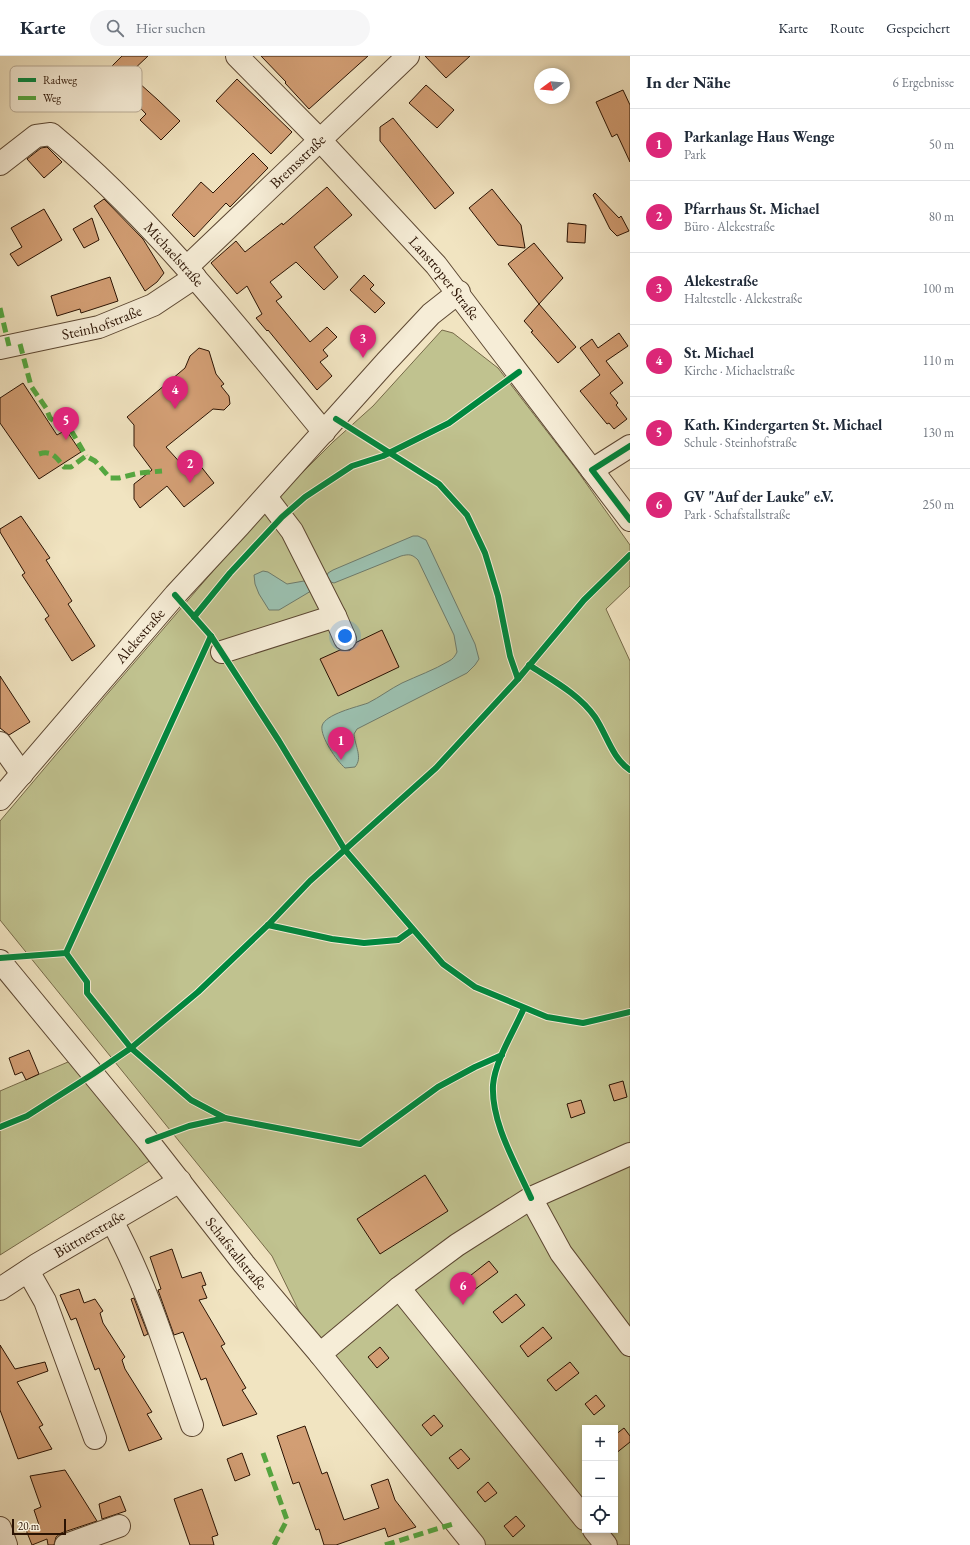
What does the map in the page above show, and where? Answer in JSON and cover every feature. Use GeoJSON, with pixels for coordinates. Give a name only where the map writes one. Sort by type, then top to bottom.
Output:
{"type":"FeatureCollection","features":[{"type":"Feature","properties":{"kind":"street","name":"Lanstroper Straße"},"geometry":{"type":"LineString","coordinates":[[237,56],[320,140],[415,241],[459,292],[630,520]]}},
{"type":"Feature","properties":{"kind":"street","name":"Bremsstraße"},"geometry":{"type":"LineString","coordinates":[[191,272],[320,140],[408,56]]}},
{"type":"Feature","properties":{"kind":"street","name":"Michaelstraße"},"geometry":{"type":"LineString","coordinates":[[0,164],[36,136],[51,134],[82,160],[124,201],[191,272],[324,432]]}},
{"type":"Feature","properties":{"kind":"street","name":"Steinhofstraße"},"geometry":{"type":"LineString","coordinates":[[0,348],[99,327],[153,305],[191,272]]}},
{"type":"Feature","properties":{"kind":"street","name":"Alekestraße"},"geometry":{"type":"LineString","coordinates":[[0,799],[175,595],[266,497],[431,314],[459,292]]}},
{"type":"Feature","properties":{"kind":"street"},"geometry":{"type":"LineString","coordinates":[[592,470],[630,446]]}},
{"type":"Feature","properties":{"kind":"street"},"geometry":{"type":"LineString","coordinates":[[266,497],[292,531],[335,616],[345,640]]}},
{"type":"Feature","properties":{"kind":"street"},"geometry":{"type":"LineString","coordinates":[[222,652],[335,616]]}},
{"type":"Feature","properties":{"kind":"street"},"geometry":{"type":"LineString","coordinates":[[0,743],[22,774]]}},
{"type":"Feature","properties":{"kind":"street","name":"Schafstallstraße"},"geometry":{"type":"LineString","coordinates":[[0,961],[180,1181],[244,1264],[320,1354],[474,1545]]}},
{"type":"Feature","properties":{"kind":"street"},"geometry":{"type":"LineString","coordinates":[[320,1354],[399,1288],[457,1245],[531,1198],[630,1154]]}},
{"type":"Feature","properties":{"kind":"street","name":"Büttnerstraße"},"geometry":{"type":"LineString","coordinates":[[0,1289],[180,1181]]}},
{"type":"Feature","properties":{"kind":"street"},"geometry":{"type":"LineString","coordinates":[[531,1198],[561,1253],[630,1345]]}},
{"type":"Feature","properties":{"kind":"street"},"geometry":{"type":"LineString","coordinates":[[112,1221],[128,1249],[146,1294],[192,1425]]}},
{"type":"Feature","properties":{"kind":"street"},"geometry":{"type":"LineString","coordinates":[[28,1271],[45,1301],[95,1438]]}},
{"type":"Feature","properties":{"kind":"street"},"geometry":{"type":"LineString","coordinates":[[399,1288],[582,1514]]}},
{"type":"Feature","properties":{"kind":"street"},"geometry":{"type":"LineString","coordinates":[[66,1545],[119,1526]]}},
{"type":"Feature","properties":{"kind":"street"},"geometry":{"type":"LineString","coordinates":[[0,1528],[6,1545]]}},
{"type":"Feature","properties":{"kind":"street"},"geometry":{"type":"LineString","coordinates":[[596,1533],[606,1545]]}},
{"type":"Feature","properties":{"kind":"green space"},"geometry":{"type":"Polygon","coordinates":[[[442,330],[453,333],[498,368],[576,469],[630,545],[630,586],[606,609],[630,661],[630,1545],[476,1545],[320,1354],[272,1256],[0,920],[0,821],[269,506],[333,442],[373,406],[442,330]]]}},
{"type":"Feature","properties":{"kind":"green space"},"geometry":{"type":"Polygon","coordinates":[[[75,1059],[159,1155],[0,1255],[0,1091],[75,1059]]]}},
{"type":"Feature","properties":{"kind":"shaded area"},"geometry":{"type":"Polygon","coordinates":[[[413,536],[418,536],[426,540],[475,644],[479,659],[467,673],[357,729],[354,734],[358,760],[355,767],[345,768],[334,755],[326,742],[322,731],[324,722],[335,715],[368,703],[402,683],[443,664],[453,658],[457,652],[454,635],[418,560],[414,557],[408,555],[401,556],[334,583],[331,582],[327,576],[328,573],[333,570],[413,536]]]}},
{"type":"Feature","properties":{"kind":"shaded area"},"geometry":{"type":"Polygon","coordinates":[[[263,571],[268,572],[287,584],[304,581],[309,583],[311,591],[279,610],[269,610],[259,594],[255,584],[254,575],[263,571]]]}},
{"type":"Feature","properties":{"kind":"building"},"geometry":{"type":"Polygon","coordinates":[[[122,56],[148,56],[137,66],[112,66],[122,56]]]}},
{"type":"Feature","properties":{"kind":"building"},"geometry":{"type":"Polygon","coordinates":[[[261,56],[368,56],[309,109],[261,56]]]}},
{"type":"Feature","properties":{"kind":"building"},"geometry":{"type":"Polygon","coordinates":[[[425,56],[470,56],[446,78],[425,56]]]}},
{"type":"Feature","properties":{"kind":"building"},"geometry":{"type":"Polygon","coordinates":[[[237,79],[292,132],[271,154],[216,101],[237,79]]]}},
{"type":"Feature","properties":{"kind":"building"},"geometry":{"type":"Polygon","coordinates":[[[426,85],[454,110],[437,128],[409,103],[426,85]]]}},
{"type":"Feature","properties":{"kind":"building"},"geometry":{"type":"Polygon","coordinates":[[[142,86],[180,121],[161,140],[140,120],[146,114],[142,110],[142,86]]]}},
{"type":"Feature","properties":{"kind":"building"},"geometry":{"type":"Polygon","coordinates":[[[623,90],[630,105],[630,162],[617,134],[612,137],[596,102],[623,90]]]}},
{"type":"Feature","properties":{"kind":"building"},"geometry":{"type":"Polygon","coordinates":[[[393,118],[454,193],[435,209],[380,141],[380,127],[393,118]]]}},
{"type":"Feature","properties":{"kind":"building"},"geometry":{"type":"Polygon","coordinates":[[[47,147],[62,162],[44,178],[27,159],[41,148],[47,147]]]}},
{"type":"Feature","properties":{"kind":"building"},"geometry":{"type":"Polygon","coordinates":[[[253,153],[268,168],[230,207],[226,203],[194,237],[172,215],[201,182],[213,193],[253,153]]]}},
{"type":"Feature","properties":{"kind":"building"},"geometry":{"type":"Polygon","coordinates":[[[327,187],[352,215],[314,247],[338,277],[324,290],[296,262],[270,282],[282,297],[276,301],[310,342],[327,327],[337,337],[323,350],[328,356],[320,362],[332,376],[317,390],[268,330],[267,331],[256,318],[262,314],[247,286],[237,294],[211,263],[236,241],[245,252],[282,223],[283,225],[327,187]]]}},
{"type":"Feature","properties":{"kind":"building"},"geometry":{"type":"Polygon","coordinates":[[[492,189],[521,225],[525,248],[498,245],[469,208],[492,189]]]}},
{"type":"Feature","properties":{"kind":"building"},"geometry":{"type":"Polygon","coordinates":[[[595,193],[619,218],[621,216],[629,231],[617,236],[610,229],[593,195],[595,193]]]}},
{"type":"Feature","properties":{"kind":"building"},"geometry":{"type":"Polygon","coordinates":[[[104,199],[143,239],[164,273],[157,282],[145,291],[94,206],[104,199]]]}},
{"type":"Feature","properties":{"kind":"building"},"geometry":{"type":"Polygon","coordinates":[[[44,209],[62,240],[18,266],[10,254],[22,247],[11,228],[44,209]]]}},
{"type":"Feature","properties":{"kind":"building"},"geometry":{"type":"Polygon","coordinates":[[[92,218],[99,240],[84,248],[73,229],[92,218]]]}},
{"type":"Feature","properties":{"kind":"building"},"geometry":{"type":"Polygon","coordinates":[[[568,223],[586,225],[585,243],[567,242],[568,223]]]}},
{"type":"Feature","properties":{"kind":"building"},"geometry":{"type":"Polygon","coordinates":[[[534,243],[563,278],[539,304],[508,264],[534,243]]]}},
{"type":"Feature","properties":{"kind":"building"},"geometry":{"type":"Polygon","coordinates":[[[364,275],[374,285],[370,289],[385,303],[375,313],[350,290],[364,275]]]}},
{"type":"Feature","properties":{"kind":"building"},"geometry":{"type":"Polygon","coordinates":[[[110,277],[118,301],[81,313],[80,309],[57,316],[51,296],[110,277]]]}},
{"type":"Feature","properties":{"kind":"building"},"geometry":{"type":"Polygon","coordinates":[[[539,304],[576,347],[558,363],[531,332],[533,331],[524,321],[539,304]]]}},
{"type":"Feature","properties":{"kind":"building"},"geometry":{"type":"Polygon","coordinates":[[[619,333],[628,346],[606,361],[623,383],[610,393],[618,403],[616,405],[627,419],[614,429],[609,423],[607,424],[580,391],[600,375],[580,348],[592,339],[598,348],[619,333]]]}},
{"type":"Feature","properties":{"kind":"building"},"geometry":{"type":"Polygon","coordinates":[[[199,348],[209,351],[216,374],[224,384],[221,386],[229,396],[230,404],[224,410],[213,409],[166,447],[185,468],[195,459],[214,483],[184,507],[167,486],[140,508],[134,499],[134,484],[152,470],[134,446],[134,425],[127,417],[185,368],[190,356],[199,348]]]}},
{"type":"Feature","properties":{"kind":"building"},"geometry":{"type":"Polygon","coordinates":[[[23,383],[57,435],[66,430],[81,452],[39,479],[0,423],[0,398],[23,383]]]}},
{"type":"Feature","properties":{"kind":"building"},"geometry":{"type":"Polygon","coordinates":[[[21,516],[50,558],[46,560],[72,601],[68,604],[95,646],[72,661],[45,619],[49,616],[22,575],[25,573],[0,532],[0,529],[21,516]]]}},
{"type":"Feature","properties":{"kind":"building"},"geometry":{"type":"Polygon","coordinates":[[[382,630],[399,667],[338,696],[320,659],[340,650],[350,650],[357,642],[382,630]]]}},
{"type":"Feature","properties":{"kind":"building"},"geometry":{"type":"Polygon","coordinates":[[[0,676],[30,722],[9,735],[0,728],[0,676]]]}},
{"type":"Feature","properties":{"kind":"building"},"geometry":{"type":"Polygon","coordinates":[[[29,1050],[39,1074],[26,1080],[22,1072],[15,1075],[9,1058],[29,1050]]]}},
{"type":"Feature","properties":{"kind":"building"},"geometry":{"type":"Polygon","coordinates":[[[623,1081],[627,1097],[614,1101],[609,1085],[623,1081]]]}},
{"type":"Feature","properties":{"kind":"building"},"geometry":{"type":"Polygon","coordinates":[[[581,1100],[585,1113],[571,1118],[567,1104],[581,1100]]]}},
{"type":"Feature","properties":{"kind":"building"},"geometry":{"type":"Polygon","coordinates":[[[425,1175],[448,1211],[380,1254],[357,1219],[425,1175]]]}},
{"type":"Feature","properties":{"kind":"building"},"geometry":{"type":"Polygon","coordinates":[[[172,1249],[182,1278],[201,1272],[206,1285],[202,1286],[207,1298],[199,1300],[225,1344],[221,1346],[246,1388],[242,1390],[257,1414],[223,1426],[206,1378],[201,1380],[183,1332],[174,1335],[158,1290],[161,1289],[150,1257],[172,1249]]]}},
{"type":"Feature","properties":{"kind":"building"},"geometry":{"type":"Polygon","coordinates":[[[489,1261],[498,1272],[474,1290],[466,1279],[489,1261]]]}},
{"type":"Feature","properties":{"kind":"building"},"geometry":{"type":"Polygon","coordinates":[[[79,1289],[84,1303],[95,1299],[103,1311],[100,1313],[103,1323],[125,1357],[122,1360],[125,1369],[152,1412],[147,1414],[162,1439],[129,1451],[99,1368],[95,1370],[76,1318],[71,1320],[60,1295],[79,1289]]]}},
{"type":"Feature","properties":{"kind":"building"},"geometry":{"type":"Polygon","coordinates":[[[516,1294],[525,1305],[502,1323],[493,1312],[516,1294]]]}},
{"type":"Feature","properties":{"kind":"building"},"geometry":{"type":"Polygon","coordinates":[[[134,1298],[148,1334],[144,1336],[131,1299],[134,1298]]]}},
{"type":"Feature","properties":{"kind":"building"},"geometry":{"type":"Polygon","coordinates":[[[543,1327],[552,1338],[528,1357],[520,1346],[543,1327]]]}},
{"type":"Feature","properties":{"kind":"building"},"geometry":{"type":"Polygon","coordinates":[[[0,1345],[15,1369],[45,1362],[48,1371],[17,1382],[43,1425],[39,1427],[52,1449],[18,1459],[0,1410],[0,1345]]]}},
{"type":"Feature","properties":{"kind":"building"},"geometry":{"type":"Polygon","coordinates":[[[380,1347],[389,1358],[377,1368],[368,1357],[380,1347]]]}},
{"type":"Feature","properties":{"kind":"building"},"geometry":{"type":"Polygon","coordinates":[[[570,1362],[579,1373],[556,1391],[547,1380],[570,1362]]]}},
{"type":"Feature","properties":{"kind":"building"},"geometry":{"type":"Polygon","coordinates":[[[596,1395],[605,1406],[594,1415],[585,1404],[596,1395]]]}},
{"type":"Feature","properties":{"kind":"building"},"geometry":{"type":"Polygon","coordinates":[[[434,1415],[443,1426],[431,1436],[422,1425],[434,1415]]]}},
{"type":"Feature","properties":{"kind":"building"},"geometry":{"type":"Polygon","coordinates":[[[305,1426],[322,1474],[327,1472],[344,1520],[379,1508],[371,1485],[388,1479],[395,1500],[416,1527],[388,1537],[385,1528],[336,1545],[324,1545],[319,1529],[316,1530],[299,1482],[293,1484],[277,1436],[305,1426]]]}},
{"type":"Feature","properties":{"kind":"building"},"geometry":{"type":"Polygon","coordinates":[[[624,1428],[630,1436],[630,1442],[618,1452],[618,1433],[624,1428]]]}},
{"type":"Feature","properties":{"kind":"building"},"geometry":{"type":"Polygon","coordinates":[[[461,1449],[470,1459],[458,1469],[449,1458],[461,1449]]]}},
{"type":"Feature","properties":{"kind":"building"},"geometry":{"type":"Polygon","coordinates":[[[242,1453],[250,1475],[235,1481],[227,1459],[242,1453]]]}},
{"type":"Feature","properties":{"kind":"building"},"geometry":{"type":"Polygon","coordinates":[[[65,1470],[97,1521],[61,1533],[56,1537],[54,1545],[48,1545],[47,1539],[32,1545],[26,1530],[39,1525],[34,1510],[41,1507],[30,1476],[65,1470]]]}},
{"type":"Feature","properties":{"kind":"building"},"geometry":{"type":"Polygon","coordinates":[[[488,1482],[497,1493],[485,1502],[477,1492],[488,1482]]]}},
{"type":"Feature","properties":{"kind":"building"},"geometry":{"type":"Polygon","coordinates":[[[202,1489],[218,1535],[212,1537],[214,1545],[190,1545],[174,1499],[202,1489]]]}},
{"type":"Feature","properties":{"kind":"building"},"geometry":{"type":"Polygon","coordinates":[[[120,1496],[126,1511],[102,1519],[99,1504],[120,1496]]]}},
{"type":"Feature","properties":{"kind":"building"},"geometry":{"type":"Polygon","coordinates":[[[516,1516],[525,1526],[513,1537],[504,1526],[516,1516]]]}},
{"type":"Feature","properties":{"kind":"marked path"},"geometry":{"type":"LineString","coordinates":[[0,308],[9,346]]}},
{"type":"Feature","properties":{"kind":"marked path"},"geometry":{"type":"LineString","coordinates":[[20,344],[31,386],[46,408],[50,418],[55,422],[66,426],[72,432],[86,456]]}},
{"type":"Feature","properties":{"kind":"marked path"},"geometry":{"type":"LineString","coordinates":[[39,454],[47,453],[53,455],[64,467],[71,467],[86,456],[95,461],[110,478],[119,478],[139,473],[162,471]]}},
{"type":"Feature","properties":{"kind":"marked path"},"geometry":{"type":"LineString","coordinates":[[263,1453],[287,1520],[274,1545]]}},
{"type":"Feature","properties":{"kind":"marked path"},"geometry":{"type":"LineString","coordinates":[[385,1545],[456,1523]]}},
{"type":"Feature","properties":{"kind":"cycle path"},"geometry":{"type":"LineString","coordinates":[[194,617],[230,573],[282,517],[305,497],[352,466],[383,456],[449,423],[519,372]]}},
{"type":"Feature","properties":{"kind":"cycle path"},"geometry":{"type":"LineString","coordinates":[[336,419],[439,484],[467,515],[485,553],[498,596],[510,656],[518,679]]}},
{"type":"Feature","properties":{"kind":"cycle path"},"geometry":{"type":"LineString","coordinates":[[630,446],[592,470],[630,520]]}},
{"type":"Feature","properties":{"kind":"cycle path"},"geometry":{"type":"LineString","coordinates":[[0,1127],[27,1116],[93,1074],[131,1048],[198,992],[268,925],[310,881],[436,768],[518,679],[584,600],[630,555]]}},
{"type":"Feature","properties":{"kind":"cycle path"},"geometry":{"type":"LineString","coordinates":[[175,595],[211,636],[279,741],[345,850],[443,964],[475,987],[547,1017],[583,1023],[630,1012]]}},
{"type":"Feature","properties":{"kind":"cycle path"},"geometry":{"type":"LineString","coordinates":[[0,958],[66,953],[211,636]]}},
{"type":"Feature","properties":{"kind":"cycle path"},"geometry":{"type":"LineString","coordinates":[[529,665],[565,688],[589,709],[599,724],[614,753],[630,770]]}},
{"type":"Feature","properties":{"kind":"cycle path"},"geometry":{"type":"LineString","coordinates":[[268,925],[332,939],[364,943],[398,940],[412,930]]}},
{"type":"Feature","properties":{"kind":"cycle path"},"geometry":{"type":"LineString","coordinates":[[66,953],[87,982],[87,993],[131,1048],[191,1100],[225,1118],[360,1144],[438,1087],[475,1067],[502,1055]]}},
{"type":"Feature","properties":{"kind":"cycle path"},"geometry":{"type":"LineString","coordinates":[[524,1008],[497,1066],[494,1076],[493,1099],[500,1128],[531,1198]]}},
{"type":"Feature","properties":{"kind":"cycle path"},"geometry":{"type":"LineString","coordinates":[[148,1141],[189,1126],[225,1118]]}},
{"type":"Feature","properties":{"kind":"place","name":"Alekestraße"},"geometry":{"type":"Point","coordinates":[363,358]}},
{"type":"Feature","properties":{"kind":"place","name":"St. Michael"},"geometry":{"type":"Point","coordinates":[175,409]}},
{"type":"Feature","properties":{"kind":"place","name":"Kath. Kindergarten St. Michael"},"geometry":{"type":"Point","coordinates":[66,440]}},
{"type":"Feature","properties":{"kind":"place","name":"Pfarrhaus St. Michael"},"geometry":{"type":"Point","coordinates":[190,483]}},
{"type":"Feature","properties":{"kind":"place","name":"Parkanlage Haus Wenge"},"geometry":{"type":"Point","coordinates":[341,760]}},
{"type":"Feature","properties":{"kind":"place","name":"GV \"Auf der Lauke\" e.V."},"geometry":{"type":"Point","coordinates":[463,1305]}}]}
